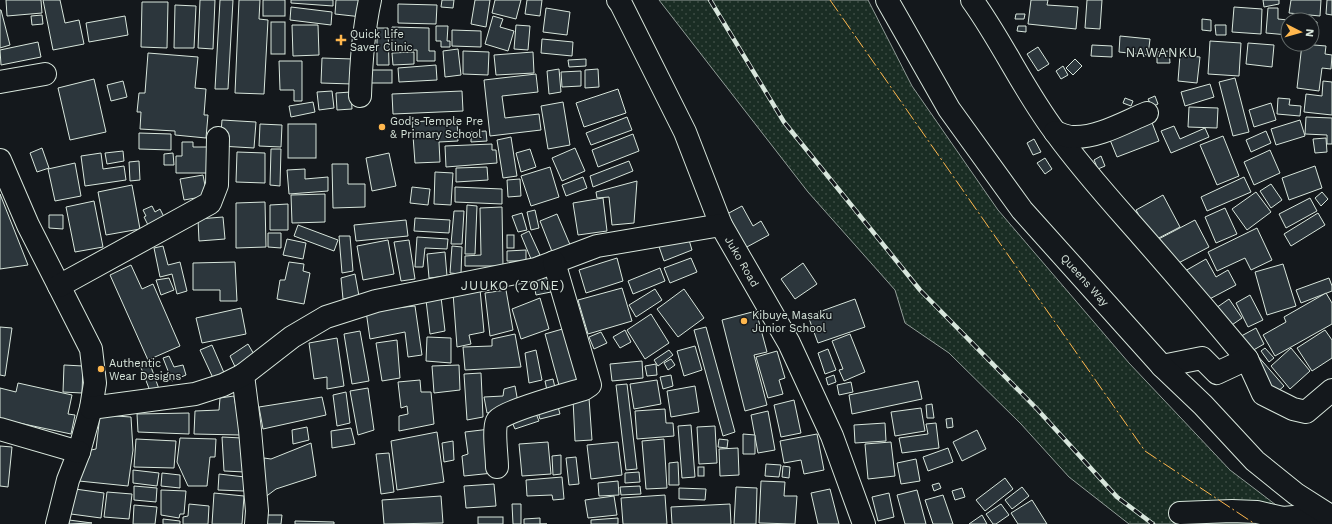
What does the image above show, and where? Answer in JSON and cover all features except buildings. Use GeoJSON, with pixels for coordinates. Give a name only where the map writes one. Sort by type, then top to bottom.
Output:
{"type":"FeatureCollection","features":[{"type":"Feature","properties":{"kind":"main road"},"geometry":{"type":"LineString","coordinates":[[360,96],[361,64],[370,0]]}},
{"type":"Feature","properties":{"kind":"main road","name":"Juko Road"},"geometry":{"type":"LineString","coordinates":[[618,0],[685,132],[721,225],[789,344],[799,365],[832,436],[864,524]]}},
{"type":"Feature","properties":{"kind":"main road","name":"Queens Way"},"geometry":{"type":"LineString","coordinates":[[887,0],[949,109],[1022,210],[1162,366],[1255,460],[1296,494],[1330,515]]}},
{"type":"Feature","properties":{"kind":"main road"},"geometry":{"type":"LineString","coordinates":[[972,0],[988,21],[1021,79],[1055,132],[1087,173],[1203,306],[1247,359],[1263,394],[1293,410],[1306,412],[1332,390]]}},
{"type":"Feature","properties":{"kind":"main road"},"geometry":{"type":"LineString","coordinates":[[0,82],[45,74]]}},
{"type":"Feature","properties":{"kind":"main road"},"geometry":{"type":"LineString","coordinates":[[1055,132],[1071,137],[1084,137],[1105,131],[1147,113]]}},
{"type":"Feature","properties":{"kind":"main road"},"geometry":{"type":"LineString","coordinates":[[59,286],[210,203],[217,185],[218,138]]}},
{"type":"Feature","properties":{"kind":"main road"},"geometry":{"type":"LineString","coordinates":[[0,160],[28,225],[91,349],[95,383],[91,408],[79,452],[68,480],[57,524]]}},
{"type":"Feature","properties":{"kind":"main road"},"geometry":{"type":"LineString","coordinates":[[91,408],[195,394],[223,385],[243,375],[292,337],[326,317],[376,301],[494,276],[536,269],[597,246],[721,225]]}},
{"type":"Feature","properties":{"kind":"main road"},"geometry":{"type":"LineString","coordinates":[[497,467],[495,436],[497,421],[502,416],[525,407],[584,389],[590,385],[554,262]]}},
{"type":"Feature","properties":{"kind":"main road"},"geometry":{"type":"LineString","coordinates":[[1162,366],[1202,358],[1218,373],[1247,359]]}},
{"type":"Feature","properties":{"kind":"main road"},"geometry":{"type":"LineString","coordinates":[[243,375],[250,430],[256,524]]}},
{"type":"Feature","properties":{"kind":"main road"},"geometry":{"type":"LineString","coordinates":[[0,429],[79,452]]}},
{"type":"Feature","properties":{"kind":"main road"},"geometry":{"type":"LineString","coordinates":[[1180,513],[1232,511],[1257,512],[1283,518],[1330,515]]}},
{"type":"Feature","properties":{"kind":"green space"},"geometry":{"type":"Polygon","coordinates":[[[659,0],[868,0],[912,86],[998,210],[1129,363],[1230,470],[1301,524],[1129,524],[1069,477],[1021,424],[949,353],[905,323],[895,290],[808,192],[659,0]]]}},
{"type":"Feature","properties":{"kind":"railway"},"geometry":{"type":"LineString","coordinates":[[710,0],[784,122],[920,290],[1037,409],[1117,497],[1153,524]]}},
{"type":"Feature","properties":{"kind":"power"},"geometry":{"type":"LineString","coordinates":[[830,0],[1145,451],[1255,524]]}},
{"type":"Feature","properties":{"kind":"place","name":"Quick Life Saver Clinic"},"geometry":{"type":"Point","coordinates":[341,40]}},
{"type":"Feature","properties":{"kind":"place","name":"God's Temple Pre & Primary School"},"geometry":{"type":"Point","coordinates":[382,127]}},
{"type":"Feature","properties":{"kind":"place","name":"Kibuye Masaku Junior School"},"geometry":{"type":"Point","coordinates":[744,321]}},
{"type":"Feature","properties":{"kind":"place","name":"Authentic Wear Designs"},"geometry":{"type":"Point","coordinates":[101,369]}},
{"type":"Feature","properties":{"kind":"district","name":"NAWANKU"},"geometry":{"type":"Point","coordinates":[1162,52]}},
{"type":"Feature","properties":{"kind":"district","name":"JUUKO (ZONE)"},"geometry":{"type":"Point","coordinates":[513,285]}}]}
